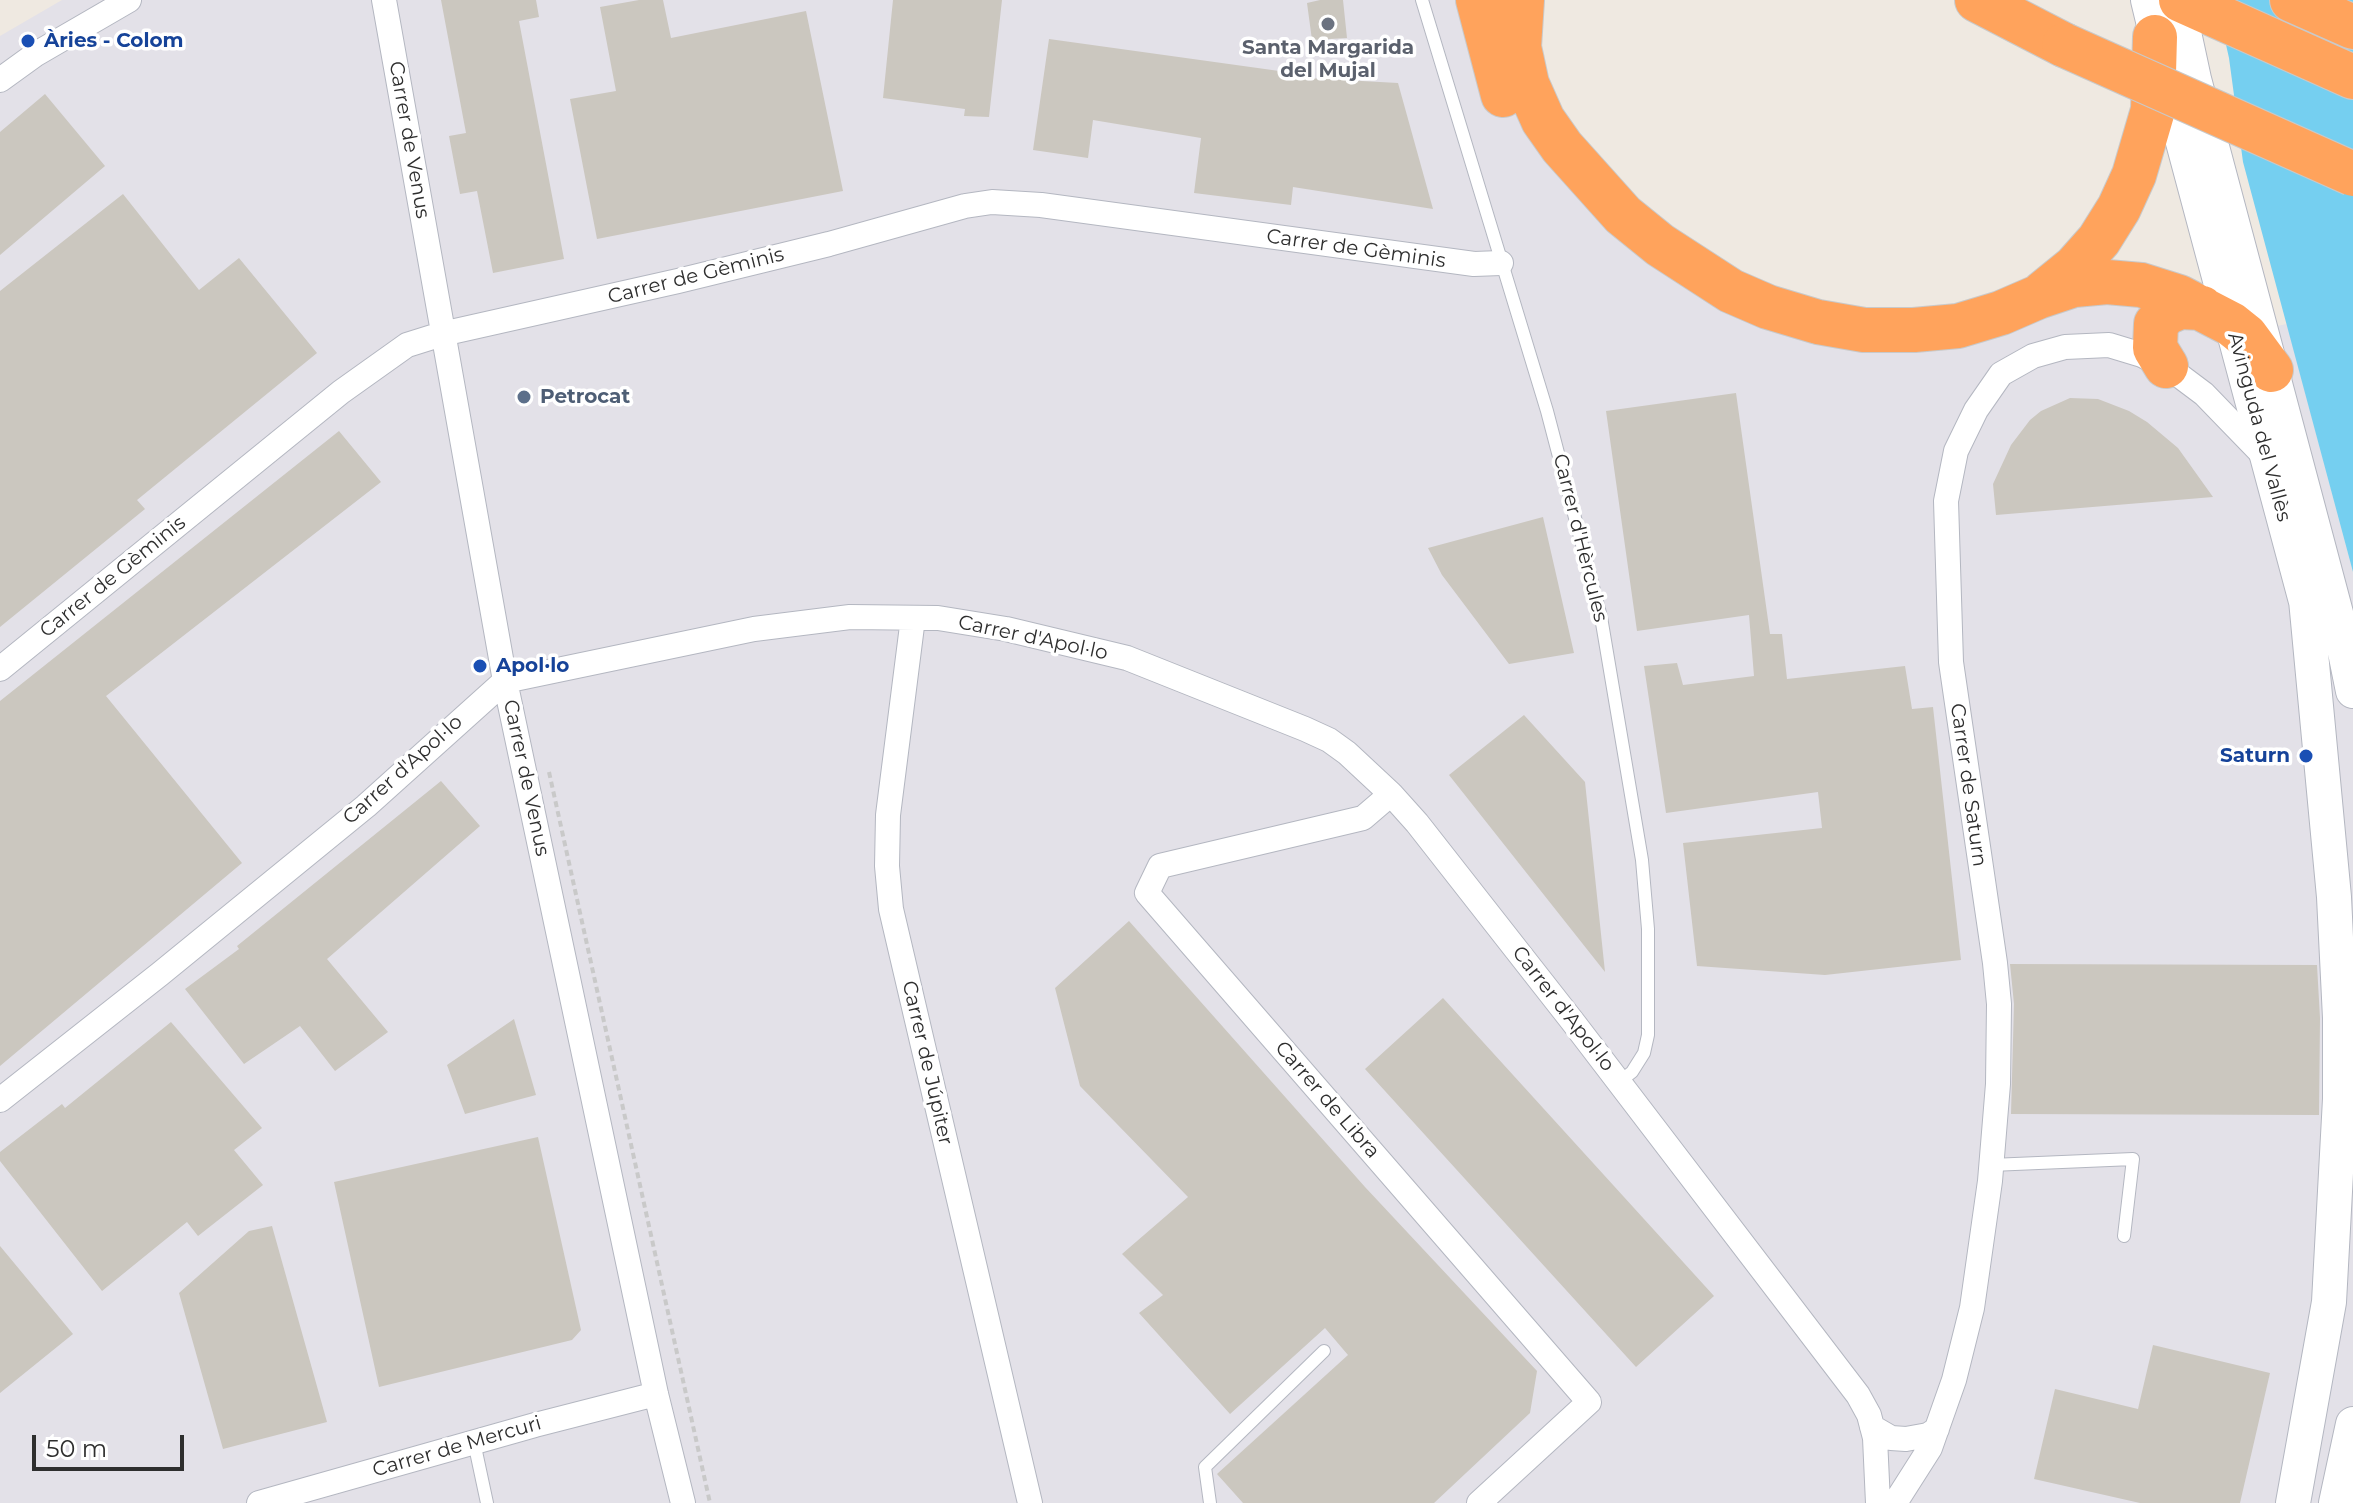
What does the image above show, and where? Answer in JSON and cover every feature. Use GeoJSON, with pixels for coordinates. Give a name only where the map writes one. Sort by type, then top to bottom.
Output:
{"type":"FeatureCollection","features":[{"type":"Feature","properties":{"kind":"highway"},"geometry":{"type":"LineString","coordinates":[[1478,0],[1508,111],[1535,160],[1580,214],[1615,242],[1690,278],[1818,322],[1864,330],[1958,326],[2074,285],[2107,282],[2141,285],[2160,289],[2216,316],[2252,343],[2271,370]]}},
{"type":"Feature","properties":{"kind":"highway"},"geometry":{"type":"LineString","coordinates":[[1522,0],[1519,47],[1527,84],[1543,120],[1562,147],[1623,215],[1660,245],[1731,291]]}},
{"type":"Feature","properties":{"kind":"highway"},"geometry":{"type":"LineString","coordinates":[[1977,0],[2064,45],[2353,174]]}},
{"type":"Feature","properties":{"kind":"highway"},"geometry":{"type":"LineString","coordinates":[[2292,0],[2353,27]]}},
{"type":"Feature","properties":{"kind":"highway"},"geometry":{"type":"LineString","coordinates":[[2038,297],[2075,267],[2099,240],[2119,208],[2134,175],[2153,110],[2165,9],[2353,77]]}},
{"type":"Feature","properties":{"kind":"highway"},"geometry":{"type":"LineString","coordinates":[[2166,366],[2155,348],[2156,324],[2166,313],[2180,307],[2216,316]]}},
{"type":"Feature","properties":{"kind":"main road","name":"Avinguda del Vallès"},"geometry":{"type":"LineString","coordinates":[[2165,9],[2216,316],[2267,459],[2306,600],[2340,751],[2353,856]]}},
{"type":"Feature","properties":{"kind":"main road","name":"Avinguda del Vallès"},"geometry":{"type":"LineString","coordinates":[[2165,9],[2194,79],[2341,632],[2353,691]]}},
{"type":"Feature","properties":{"kind":"main road"},"geometry":{"type":"LineString","coordinates":[[2306,600],[2344,919],[2340,1018],[2346,1123],[2310,1496]]}},
{"type":"Feature","properties":{"kind":"main road"},"geometry":{"type":"LineString","coordinates":[[2310,1496],[2344,1335],[2353,1248]]}},
{"type":"Feature","properties":{"kind":"main road"},"geometry":{"type":"LineString","coordinates":[[2310,1496],[2353,1424]]}},
{"type":"Feature","properties":{"kind":"street"},"geometry":{"type":"LineString","coordinates":[[0,80],[36,54],[129,0]]}},
{"type":"Feature","properties":{"kind":"street","name":"Carrer de Venus"},"geometry":{"type":"LineString","coordinates":[[384,0],[505,681],[656,1394],[683,1503]]}},
{"type":"Feature","properties":{"kind":"street","name":"Carrer de Gèminis"},"geometry":{"type":"LineString","coordinates":[[0,669],[341,392],[407,345],[442,334],[693,278],[965,206],[992,202],[1041,205],[1474,264],[1501,263]]}},
{"type":"Feature","properties":{"kind":"street","name":"Carrer de Saturn"},"geometry":{"type":"LineString","coordinates":[[1895,1503],[1930,1448],[1954,1380],[1972,1308],[1982,1249],[1998,1084],[1999,1004],[1951,662],[1946,501],[1956,451],[1976,410],[2001,374],[2033,356],[2065,347],[2109,345],[2166,366],[2204,394],[2267,459]]}},
{"type":"Feature","properties":{"kind":"street","name":"Carrer d'Apol·lo"},"geometry":{"type":"LineString","coordinates":[[0,1100],[172,965],[366,806],[505,681],[754,629],[850,617],[938,618],[1006,629],[1127,658],[1329,740],[1391,794],[1619,1082],[1858,1395],[1872,1427],[1878,1503]]}},
{"type":"Feature","properties":{"kind":"street","name":"Carrer de Júpiter"},"geometry":{"type":"LineString","coordinates":[[913,618],[888,815],[887,866],[891,909],[1030,1503]]}},
{"type":"Feature","properties":{"kind":"street","name":"Carrer de Libra"},"geometry":{"type":"LineString","coordinates":[[1391,794],[1363,818],[1160,866],[1147,893],[1589,1402],[1479,1503]]}},
{"type":"Feature","properties":{"kind":"street","name":"Carrer de Mercuri"},"geometry":{"type":"LineString","coordinates":[[259,1503],[656,1394]]}},
{"type":"Feature","properties":{"kind":"street"},"geometry":{"type":"LineString","coordinates":[[1872,1427],[1891,1438],[1906,1439],[1928,1435],[1937,1429]]}},
{"type":"Feature","properties":{"kind":"lane","name":"Carrer d'Hèrcules"},"geometry":{"type":"LineString","coordinates":[[1422,0],[1547,411],[1601,617],[1642,860],[1648,929],[1648,1035],[1644,1053],[1632,1072],[1619,1082]]}},
{"type":"Feature","properties":{"kind":"lane"},"geometry":{"type":"LineString","coordinates":[[1991,1165],[2133,1159],[2124,1236]]}},
{"type":"Feature","properties":{"kind":"lane"},"geometry":{"type":"LineString","coordinates":[[1210,1503],[1205,1467],[1324,1351]]}},
{"type":"Feature","properties":{"kind":"lane"},"geometry":{"type":"LineString","coordinates":[[474,1442],[487,1503]]}},
{"type":"Feature","properties":{"kind":"path"},"geometry":{"type":"LineString","coordinates":[[547,762],[710,1503]]}},
{"type":"Feature","properties":{"kind":"shaded area"},"geometry":{"type":"Polygon","coordinates":[[[62,0],[1495,0],[1523,118],[1771,328],[2111,301],[2150,308],[2186,323],[2209,339],[2287,324],[2353,572],[2353,1503],[0,1503],[0,36],[62,0]]]}},
{"type":"Feature","properties":{"kind":"water"},"geometry":{"type":"Polygon","coordinates":[[[2216,0],[2353,0],[2353,572],[2243,162],[2229,58],[2216,0]]]}},
{"type":"Feature","properties":{"kind":"building"},"geometry":{"type":"Polygon","coordinates":[[[441,0],[536,0],[539,17],[519,21],[564,259],[493,273],[477,191],[460,194],[449,136],[466,133],[441,0]]]}},
{"type":"Feature","properties":{"kind":"building"},"geometry":{"type":"Polygon","coordinates":[[[639,0],[663,0],[671,38],[806,11],[843,191],[597,239],[570,99],[616,91],[600,7],[639,0]]]}},
{"type":"Feature","properties":{"kind":"building"},"geometry":{"type":"Polygon","coordinates":[[[893,0],[1002,0],[989,117],[964,116],[965,109],[883,98],[893,0]]]}},
{"type":"Feature","properties":{"kind":"building","name":"Santa Margarida del Mujal"},"geometry":{"type":"Polygon","coordinates":[[[1343,0],[1347,38],[1312,40],[1307,3],[1343,0]]]}},
{"type":"Feature","properties":{"kind":"building"},"geometry":{"type":"Polygon","coordinates":[[[1049,39],[1308,75],[1307,78],[1398,83],[1433,209],[1293,187],[1291,205],[1194,193],[1201,138],[1093,120],[1088,158],[1033,150],[1049,39]]]}},
{"type":"Feature","properties":{"kind":"building"},"geometry":{"type":"Polygon","coordinates":[[[45,94],[105,166],[0,255],[0,132],[45,94]]]}},
{"type":"Feature","properties":{"kind":"building"},"geometry":{"type":"Polygon","coordinates":[[[123,194],[199,290],[239,258],[317,353],[137,500],[145,509],[0,627],[0,291],[123,194]]]}},
{"type":"Feature","properties":{"kind":"building"},"geometry":{"type":"Polygon","coordinates":[[[1736,393],[1770,634],[1782,634],[1787,679],[1905,666],[1912,709],[1933,707],[1961,960],[1825,975],[1697,966],[1683,843],[1822,828],[1818,792],[1666,813],[1644,666],[1677,663],[1683,685],[1754,676],[1749,615],[1637,631],[1606,411],[1736,393]]]}},
{"type":"Feature","properties":{"kind":"building"},"geometry":{"type":"Polygon","coordinates":[[[2070,398],[2098,399],[2147,422],[2178,448],[2213,497],[1996,515],[1993,484],[2011,445],[2041,411],[2070,398]]]}},
{"type":"Feature","properties":{"kind":"building"},"geometry":{"type":"Polygon","coordinates":[[[339,431],[381,482],[106,696],[242,863],[0,1066],[0,701],[339,431]]]}},
{"type":"Feature","properties":{"kind":"building"},"geometry":{"type":"Polygon","coordinates":[[[1543,517],[1574,653],[1509,664],[1442,575],[1428,548],[1543,517]]]}},
{"type":"Feature","properties":{"kind":"building"},"geometry":{"type":"Polygon","coordinates":[[[1524,715],[1585,782],[1605,972],[1449,775],[1524,715]]]}},
{"type":"Feature","properties":{"kind":"building"},"geometry":{"type":"Polygon","coordinates":[[[441,781],[480,826],[327,959],[388,1032],[335,1071],[300,1026],[244,1064],[185,989],[239,949],[237,946],[441,781]]]}},
{"type":"Feature","properties":{"kind":"building"},"geometry":{"type":"Polygon","coordinates":[[[1129,921],[1365,1187],[1537,1371],[1530,1413],[1434,1503],[1243,1503],[1217,1474],[1348,1355],[1325,1328],[1230,1414],[1139,1313],[1163,1295],[1122,1254],[1188,1197],[1080,1086],[1055,988],[1129,921]]]}},
{"type":"Feature","properties":{"kind":"building"},"geometry":{"type":"Polygon","coordinates":[[[2010,964],[2317,965],[2319,1115],[2011,1114],[2014,1004],[2010,964]]]}},
{"type":"Feature","properties":{"kind":"building"},"geometry":{"type":"Polygon","coordinates":[[[1443,998],[1714,1296],[1636,1367],[1365,1069],[1443,998]]]}},
{"type":"Feature","properties":{"kind":"building"},"geometry":{"type":"Polygon","coordinates":[[[514,1019],[536,1095],[465,1114],[447,1065],[514,1019]]]}},
{"type":"Feature","properties":{"kind":"building"},"geometry":{"type":"Polygon","coordinates":[[[171,1022],[262,1128],[234,1150],[263,1185],[198,1236],[187,1222],[102,1291],[0,1161],[0,1152],[62,1104],[65,1108],[171,1022]]]}},
{"type":"Feature","properties":{"kind":"building"},"geometry":{"type":"Polygon","coordinates":[[[538,1137],[581,1330],[572,1340],[379,1387],[334,1182],[538,1137]]]}},
{"type":"Feature","properties":{"kind":"building"},"geometry":{"type":"Polygon","coordinates":[[[272,1226],[327,1422],[223,1449],[179,1293],[249,1231],[272,1226]]]}},
{"type":"Feature","properties":{"kind":"building"},"geometry":{"type":"Polygon","coordinates":[[[0,1246],[73,1334],[0,1393],[0,1246]]]}},
{"type":"Feature","properties":{"kind":"building"},"geometry":{"type":"Polygon","coordinates":[[[2153,1345],[2270,1373],[2240,1503],[2140,1503],[2034,1479],[2055,1389],[2138,1409],[2153,1345]]]}},
{"type":"Feature","properties":{"kind":"place","name":"Santa Margarida del Mujal"},"geometry":{"type":"Point","coordinates":[1328,24]}},
{"type":"Feature","properties":{"kind":"place","name":"Àries - Colom"},"geometry":{"type":"Point","coordinates":[28,41]}},
{"type":"Feature","properties":{"kind":"place","name":"Petrocat"},"geometry":{"type":"Point","coordinates":[524,397]}},
{"type":"Feature","properties":{"kind":"place","name":"Apol·lo"},"geometry":{"type":"Point","coordinates":[480,666]}},
{"type":"Feature","properties":{"kind":"place","name":"Saturn"},"geometry":{"type":"Point","coordinates":[2306,756]}}]}
